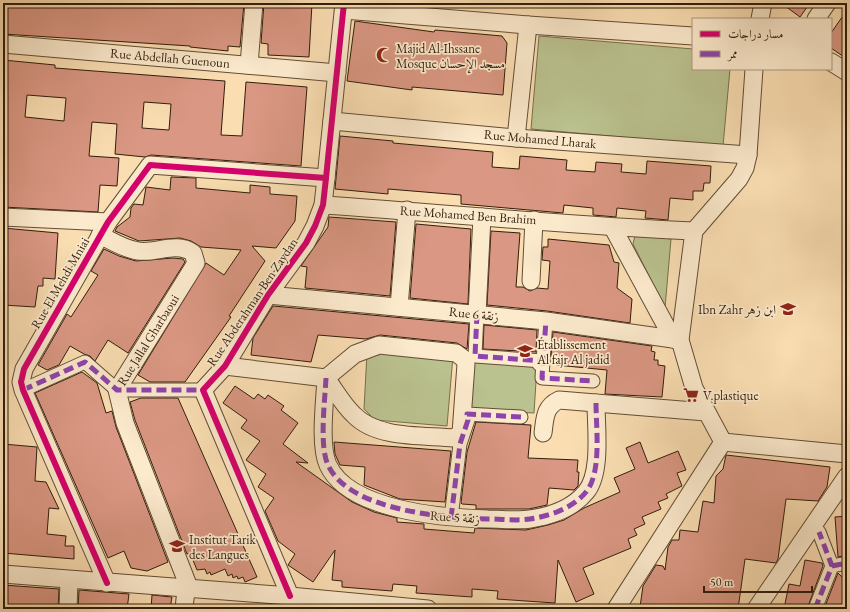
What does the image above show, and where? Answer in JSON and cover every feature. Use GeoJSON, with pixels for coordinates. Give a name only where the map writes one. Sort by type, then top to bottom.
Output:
{"type":"FeatureCollection","features":[{"type":"Feature","properties":{"kind":"street"},"geometry":{"type":"LineString","coordinates":[[249,65],[254,3]]}},
{"type":"Feature","properties":{"kind":"street"},"geometry":{"type":"LineString","coordinates":[[760,18],[763,3]]}},
{"type":"Feature","properties":{"kind":"street"},"geometry":{"type":"LineString","coordinates":[[817,18],[827,3]]}},
{"type":"Feature","properties":{"kind":"street"},"geometry":{"type":"LineString","coordinates":[[344,6],[528,25],[692,36]]}},
{"type":"Feature","properties":{"kind":"street","name":"Rue Abderahman Ben Zaydan"},"geometry":{"type":"LineString","coordinates":[[203,390],[225,366],[268,295],[306,243],[315,226],[323,205],[344,6]]}},
{"type":"Feature","properties":{"kind":"street"},"geometry":{"type":"LineString","coordinates":[[516,138],[528,25]]}},
{"type":"Feature","properties":{"kind":"street","name":"Rue Abdellah Guenoun"},"geometry":{"type":"LineString","coordinates":[[3,44],[337,74]]}},
{"type":"Feature","properties":{"kind":"street"},"geometry":{"type":"LineString","coordinates":[[832,63],[847,72]]}},
{"type":"Feature","properties":{"kind":"street"},"geometry":{"type":"LineString","coordinates":[[676,340],[694,231],[739,179],[745,168],[748,155],[754,70]]}},
{"type":"Feature","properties":{"kind":"street","name":"Rue Mohamed Lharak"},"geometry":{"type":"LineString","coordinates":[[332,121],[516,138],[748,155]]}},
{"type":"Feature","properties":{"kind":"street","name":"Rue El Mehdi Mniai"},"geometry":{"type":"LineString","coordinates":[[107,583],[23,390],[21,382],[24,369],[104,229],[150,165],[326,178]]}},
{"type":"Feature","properties":{"kind":"street","name":"Rue Mohamed Ben Brahim"},"geometry":{"type":"LineString","coordinates":[[323,205],[534,220],[613,228],[694,231]]}},
{"type":"Feature","properties":{"kind":"street"},"geometry":{"type":"LineString","coordinates":[[399,307],[407,210]]}},
{"type":"Feature","properties":{"kind":"street"},"geometry":{"type":"LineString","coordinates":[[3,217],[104,229]]}},
{"type":"Feature","properties":{"kind":"street"},"geometry":{"type":"LineString","coordinates":[[482,217],[475,356],[541,362]]}},
{"type":"Feature","properties":{"kind":"street"},"geometry":{"type":"LineString","coordinates":[[530,281],[534,220]]}},
{"type":"Feature","properties":{"kind":"street"},"geometry":{"type":"LineString","coordinates":[[613,228],[676,340],[694,388],[723,442]]}},
{"type":"Feature","properties":{"kind":"street","name":"Rue Jallal Gharbaoui"},"geometry":{"type":"LineString","coordinates":[[104,229],[115,243],[137,251],[180,248],[190,250],[196,259],[196,263],[117,390],[120,407],[125,422],[188,590]]}},
{"type":"Feature","properties":{"kind":"street","name":"Rue 6 زنقة"},"geometry":{"type":"LineString","coordinates":[[268,295],[546,321],[676,340]]}},
{"type":"Feature","properties":{"kind":"street"},"geometry":{"type":"LineString","coordinates":[[546,321],[541,362],[542,378],[593,382]]}},
{"type":"Feature","properties":{"kind":"street"},"geometry":{"type":"LineString","coordinates":[[225,366],[326,378],[354,415],[372,428],[385,432],[454,438],[461,433],[466,364],[464,359],[456,353],[379,345],[355,354],[326,378]]}},
{"type":"Feature","properties":{"kind":"street"},"geometry":{"type":"LineString","coordinates":[[23,390],[85,362],[117,390],[203,390],[296,601]]}},
{"type":"Feature","properties":{"kind":"street","name":"Rue 5 زنقة"},"geometry":{"type":"LineString","coordinates":[[326,378],[324,447],[328,466],[341,483],[361,495],[389,506],[418,514],[451,518],[530,519],[558,512],[582,497],[593,481],[596,469],[596,403]]}},
{"type":"Feature","properties":{"kind":"street"},"geometry":{"type":"LineString","coordinates":[[543,433],[546,411],[552,404],[559,400],[706,412]]}},
{"type":"Feature","properties":{"kind":"street"},"geometry":{"type":"LineString","coordinates":[[451,518],[460,444],[468,420],[467,414],[521,417]]}},
{"type":"Feature","properties":{"kind":"street"},"geometry":{"type":"LineString","coordinates":[[723,442],[847,454]]}},
{"type":"Feature","properties":{"kind":"street"},"geometry":{"type":"LineString","coordinates":[[616,609],[723,442]]}},
{"type":"Feature","properties":{"kind":"street"},"geometry":{"type":"LineString","coordinates":[[756,609],[847,476]]}},
{"type":"Feature","properties":{"kind":"street"},"geometry":{"type":"LineString","coordinates":[[766,609],[847,490]]}},
{"type":"Feature","properties":{"kind":"street"},"geometry":{"type":"LineString","coordinates":[[815,609],[832,566],[819,532]]}},
{"type":"Feature","properties":{"kind":"street"},"geometry":{"type":"LineString","coordinates":[[832,566],[847,562]]}},
{"type":"Feature","properties":{"kind":"street"},"geometry":{"type":"LineString","coordinates":[[3,574],[188,590],[334,605],[428,609]]}},
{"type":"Feature","properties":{"kind":"street"},"geometry":{"type":"LineString","coordinates":[[68,609],[69,580]]}},
{"type":"Feature","properties":{"kind":"street"},"geometry":{"type":"LineString","coordinates":[[184,609],[188,590]]}},
{"type":"Feature","properties":{"kind":"green space"},"geometry":{"type":"Polygon","coordinates":[[[539,36],[692,49],[692,70],[730,70],[723,146],[531,129],[539,36]]]}},
{"type":"Feature","properties":{"kind":"green space"},"geometry":{"type":"Polygon","coordinates":[[[635,235],[671,239],[665,308],[633,244],[635,235]]]}},
{"type":"Feature","properties":{"kind":"green space"},"geometry":{"type":"Polygon","coordinates":[[[367,353],[453,356],[447,426],[375,420],[364,409],[367,353]]]}},
{"type":"Feature","properties":{"kind":"green space"},"geometry":{"type":"Polygon","coordinates":[[[468,359],[537,366],[534,413],[468,410],[473,391],[468,359]]]}},
{"type":"Feature","properties":{"kind":"building"},"geometry":{"type":"Polygon","coordinates":[[[3,3],[85,6],[85,3],[244,3],[240,47],[228,46],[228,51],[190,46],[3,34],[3,3]]]}},
{"type":"Feature","properties":{"kind":"building"},"geometry":{"type":"Polygon","coordinates":[[[264,3],[312,3],[309,57],[268,55],[268,44],[261,43],[264,3]]]}},
{"type":"Feature","properties":{"kind":"building"},"geometry":{"type":"Polygon","coordinates":[[[781,3],[810,3],[800,17],[781,3]]]}},
{"type":"Feature","properties":{"kind":"building"},"geometry":{"type":"Polygon","coordinates":[[[847,10],[847,59],[832,49],[832,32],[847,10]]]}},
{"type":"Feature","properties":{"kind":"building"},"geometry":{"type":"Polygon","coordinates":[[[355,21],[434,32],[435,30],[502,36],[507,43],[503,95],[412,87],[412,90],[347,81],[355,21]]]}},
{"type":"Feature","properties":{"kind":"building"},"geometry":{"type":"Polygon","coordinates":[[[3,60],[55,65],[55,68],[225,81],[221,135],[242,136],[246,82],[307,87],[301,166],[151,155],[145,157],[115,154],[117,124],[92,122],[89,156],[119,158],[117,186],[100,185],[98,212],[3,207],[5,139],[3,139],[3,60]],[[27,95],[25,117],[64,121],[66,98],[27,95]],[[144,102],[142,128],[169,130],[171,104],[144,102]]]}},
{"type":"Feature","properties":{"kind":"building"},"geometry":{"type":"Polygon","coordinates":[[[340,136],[393,141],[393,143],[493,152],[492,167],[519,169],[520,156],[567,160],[566,170],[595,172],[596,162],[622,164],[621,172],[646,174],[647,161],[711,166],[710,183],[704,183],[703,191],[693,191],[693,200],[670,198],[668,220],[645,218],[646,211],[617,208],[616,217],[593,215],[593,208],[564,205],[563,213],[461,204],[461,195],[388,189],[388,194],[335,189],[340,136]]]}},
{"type":"Feature","properties":{"kind":"building"},"geometry":{"type":"Polygon","coordinates":[[[171,177],[196,178],[196,188],[250,193],[250,185],[270,187],[270,194],[297,196],[295,221],[276,248],[252,246],[265,261],[229,316],[231,317],[185,382],[150,382],[138,375],[206,263],[224,275],[241,250],[201,247],[191,241],[180,238],[139,241],[115,231],[117,227],[130,217],[131,208],[134,204],[143,205],[146,187],[170,190],[171,177]]]}},
{"type":"Feature","properties":{"kind":"building"},"geometry":{"type":"Polygon","coordinates":[[[329,217],[396,222],[390,296],[305,288],[307,267],[301,266],[328,227],[329,217]]]}},
{"type":"Feature","properties":{"kind":"building"},"geometry":{"type":"Polygon","coordinates":[[[416,224],[471,229],[468,304],[410,298],[416,224]]]}},
{"type":"Feature","properties":{"kind":"building"},"geometry":{"type":"Polygon","coordinates":[[[3,228],[58,233],[55,279],[43,278],[43,286],[38,286],[35,307],[3,305],[3,228]]]}},
{"type":"Feature","properties":{"kind":"building"},"geometry":{"type":"Polygon","coordinates":[[[491,231],[520,233],[516,287],[523,287],[530,291],[537,288],[548,289],[550,261],[542,260],[543,247],[548,247],[548,239],[609,245],[614,262],[619,263],[617,288],[632,299],[630,323],[547,311],[487,305],[491,231]]]}},
{"type":"Feature","properties":{"kind":"building"},"geometry":{"type":"Polygon","coordinates":[[[104,249],[119,256],[136,261],[173,258],[183,259],[185,262],[128,353],[108,340],[95,361],[90,356],[70,346],[59,365],[47,370],[38,365],[67,314],[71,317],[98,275],[91,271],[104,249]]]}},
{"type":"Feature","properties":{"kind":"building"},"geometry":{"type":"Polygon","coordinates":[[[273,306],[469,324],[467,349],[457,343],[380,335],[366,339],[318,335],[311,362],[251,355],[253,338],[273,306]]]}},
{"type":"Feature","properties":{"kind":"building"},"geometry":{"type":"Polygon","coordinates":[[[484,325],[537,330],[536,352],[483,349],[484,325]]]}},
{"type":"Feature","properties":{"kind":"building"},"geometry":{"type":"Polygon","coordinates":[[[553,332],[652,346],[651,351],[655,352],[654,360],[658,360],[658,365],[665,366],[662,397],[605,394],[607,370],[556,365],[557,356],[551,356],[553,332]]]}},
{"type":"Feature","properties":{"kind":"building"},"geometry":{"type":"Polygon","coordinates":[[[82,372],[97,383],[106,413],[112,411],[116,427],[168,562],[147,571],[131,568],[124,551],[108,558],[35,393],[82,372]]]}},
{"type":"Feature","properties":{"kind":"building"},"geometry":{"type":"Polygon","coordinates":[[[235,386],[254,399],[258,394],[265,399],[268,395],[284,406],[281,410],[298,423],[283,444],[308,463],[296,462],[352,502],[374,512],[397,518],[397,522],[424,524],[424,529],[474,533],[475,528],[526,530],[564,520],[584,508],[620,492],[614,478],[635,469],[626,448],[640,442],[648,463],[678,451],[686,470],[677,473],[682,486],[666,494],[668,498],[658,502],[661,509],[642,517],[645,524],[634,529],[637,535],[628,539],[631,548],[583,568],[594,594],[576,602],[558,560],[555,603],[497,599],[498,591],[472,589],[472,597],[416,593],[417,586],[393,584],[392,591],[342,587],[342,581],[332,580],[335,550],[313,582],[288,565],[295,554],[278,541],[265,511],[274,498],[258,487],[266,474],[246,460],[260,441],[241,428],[247,420],[223,403],[235,386]]]}},
{"type":"Feature","properties":{"kind":"building"},"geometry":{"type":"Polygon","coordinates":[[[141,398],[178,398],[257,577],[245,582],[243,577],[238,579],[237,576],[233,578],[232,574],[228,576],[225,569],[211,575],[210,572],[207,574],[205,569],[197,570],[190,553],[187,554],[135,420],[130,402],[141,398]]]}},
{"type":"Feature","properties":{"kind":"building"},"geometry":{"type":"Polygon","coordinates":[[[476,422],[531,425],[528,458],[578,460],[578,486],[574,490],[549,488],[547,505],[529,509],[476,509],[476,505],[462,504],[467,452],[476,422]]]}},
{"type":"Feature","properties":{"kind":"building"},"geometry":{"type":"Polygon","coordinates":[[[334,442],[451,451],[445,502],[400,499],[364,485],[365,467],[340,465],[335,454],[334,442]]]}},
{"type":"Feature","properties":{"kind":"building"},"geometry":{"type":"Polygon","coordinates":[[[3,444],[37,447],[35,481],[46,482],[59,509],[49,508],[47,534],[66,536],[65,546],[74,546],[74,559],[3,553],[3,444]]]}},
{"type":"Feature","properties":{"kind":"building"},"geometry":{"type":"Polygon","coordinates":[[[726,455],[830,467],[827,487],[818,501],[786,499],[778,559],[776,563],[745,559],[738,609],[640,607],[643,586],[656,565],[663,566],[665,570],[668,547],[672,540],[679,540],[680,530],[698,532],[703,501],[714,503],[716,476],[723,469],[726,455]]]}},
{"type":"Feature","properties":{"kind":"building"},"geometry":{"type":"Polygon","coordinates":[[[847,516],[847,555],[838,557],[835,517],[847,516]]]}},
{"type":"Feature","properties":{"kind":"building"},"geometry":{"type":"Polygon","coordinates":[[[805,560],[822,563],[823,566],[807,609],[784,609],[789,584],[800,586],[805,560]]]}},
{"type":"Feature","properties":{"kind":"building"},"geometry":{"type":"Polygon","coordinates":[[[838,573],[847,582],[847,609],[824,609],[838,573]]]}},
{"type":"Feature","properties":{"kind":"building"},"geometry":{"type":"Polygon","coordinates":[[[3,585],[59,589],[58,609],[3,609],[3,585]]]}},
{"type":"Feature","properties":{"kind":"building"},"geometry":{"type":"Polygon","coordinates":[[[79,590],[129,594],[127,609],[78,609],[79,590]]]}},
{"type":"Feature","properties":{"kind":"building"},"geometry":{"type":"Polygon","coordinates":[[[152,595],[172,597],[170,609],[151,609],[152,595]]]}},
{"type":"Feature","properties":{"kind":"marked path"},"geometry":{"type":"LineString","coordinates":[[477,314],[475,356],[543,361],[542,378],[593,381]]}},
{"type":"Feature","properties":{"kind":"marked path"},"geometry":{"type":"LineString","coordinates":[[539,363],[543,361],[546,321]]}},
{"type":"Feature","properties":{"kind":"marked path"},"geometry":{"type":"LineString","coordinates":[[23,390],[85,362],[117,390],[203,390]]}},
{"type":"Feature","properties":{"kind":"marked path"},"geometry":{"type":"LineString","coordinates":[[326,378],[323,423],[325,457],[328,465],[339,480],[356,493],[377,502],[400,509],[448,517],[525,520],[538,518],[553,513],[575,503],[586,492],[591,484],[594,473],[597,449],[596,403]]}},
{"type":"Feature","properties":{"kind":"marked path"},"geometry":{"type":"LineString","coordinates":[[451,518],[460,444],[468,420],[467,414],[521,417]]}},
{"type":"Feature","properties":{"kind":"marked path"},"geometry":{"type":"LineString","coordinates":[[815,609],[832,566],[819,532]]}},
{"type":"Feature","properties":{"kind":"marked path"},"geometry":{"type":"LineString","coordinates":[[832,566],[847,563]]}},
{"type":"Feature","properties":{"kind":"cycle path"},"geometry":{"type":"LineString","coordinates":[[290,596],[203,390],[225,366],[268,295],[306,243],[315,226],[323,205],[344,3]]}},
{"type":"Feature","properties":{"kind":"cycle path"},"geometry":{"type":"LineString","coordinates":[[107,583],[23,390],[21,382],[24,369],[108,222],[150,165],[326,178]]}},
{"type":"Feature","properties":{"kind":"place","name":"Majid Al-Ihssane Mosque مسجد الإحسان"},"geometry":{"type":"Point","coordinates":[384,55]}},
{"type":"Feature","properties":{"kind":"place","name":"Ibn Zahr ابن زهر"},"geometry":{"type":"Point","coordinates":[788,309]}},
{"type":"Feature","properties":{"kind":"place","name":"Établissement Al fajr Al jadid"},"geometry":{"type":"Point","coordinates":[525,351]}},
{"type":"Feature","properties":{"kind":"place","name":"V.plastique"},"geometry":{"type":"Point","coordinates":[691,395]}},
{"type":"Feature","properties":{"kind":"place","name":"Institut Tarik des Langues"},"geometry":{"type":"Point","coordinates":[177,546]}}]}
